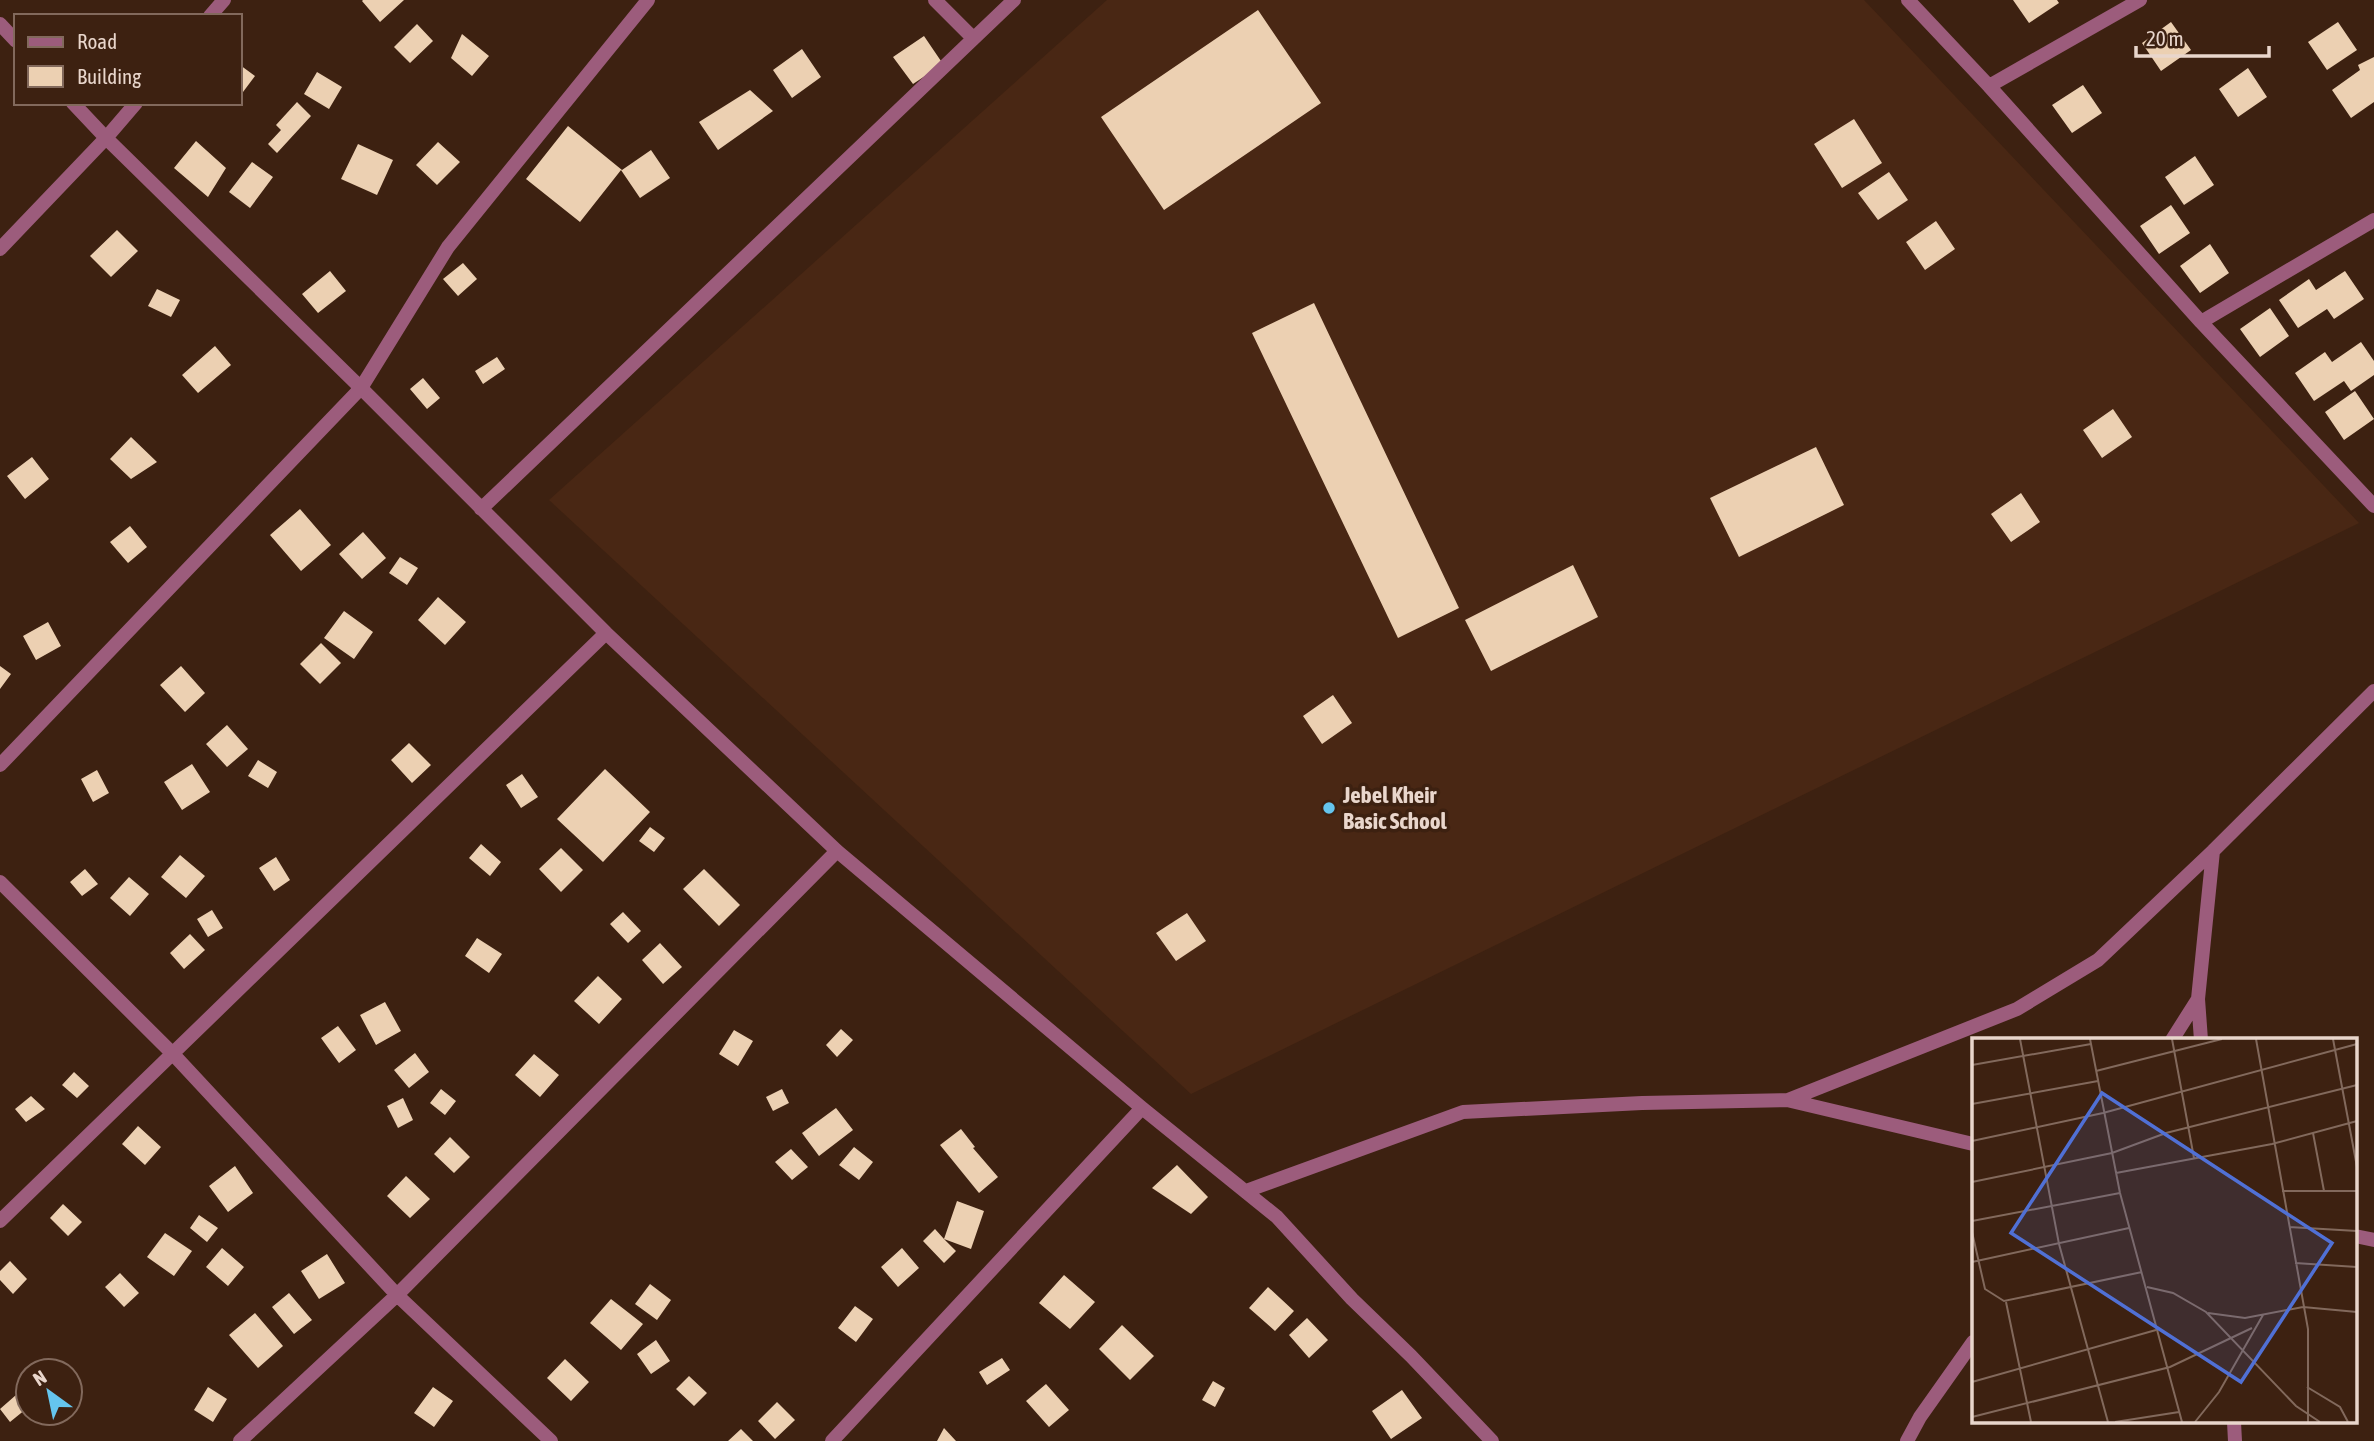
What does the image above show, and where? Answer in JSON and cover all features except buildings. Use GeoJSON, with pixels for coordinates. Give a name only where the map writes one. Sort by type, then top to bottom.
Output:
{"type":"FeatureCollection","features":[{"type":"Feature","properties":{"kind":"street"},"geometry":{"type":"LineString","coordinates":[[213,14],[224,0]]}},
{"type":"Feature","properties":{"kind":"street"},"geometry":{"type":"LineString","coordinates":[[0,765],[361,388],[448,247],[648,0]]}},
{"type":"Feature","properties":{"kind":"street"},"geometry":{"type":"LineString","coordinates":[[934,0],[974,38]]}},
{"type":"Feature","properties":{"kind":"street"},"geometry":{"type":"LineString","coordinates":[[481,509],[1014,0]]}},
{"type":"Feature","properties":{"kind":"street"},"geometry":{"type":"LineString","coordinates":[[1908,0],[1990,86],[2201,322],[2374,506]]}},
{"type":"Feature","properties":{"kind":"street"},"geometry":{"type":"LineString","coordinates":[[1990,86],[2140,0]]}},
{"type":"Feature","properties":{"kind":"street"},"geometry":{"type":"LineString","coordinates":[[0,24],[14,39]]}},
{"type":"Feature","properties":{"kind":"street"},"geometry":{"type":"LineString","coordinates":[[76,105],[606,633],[837,851],[1142,1108],[1277,1217],[1352,1299],[1492,1441]]}},
{"type":"Feature","properties":{"kind":"street"},"geometry":{"type":"LineString","coordinates":[[0,249],[134,105]]}},
{"type":"Feature","properties":{"kind":"street"},"geometry":{"type":"LineString","coordinates":[[2201,322],[2374,220]]}},
{"type":"Feature","properties":{"kind":"street"},"geometry":{"type":"LineString","coordinates":[[0,1221],[606,633]]}},
{"type":"Feature","properties":{"kind":"street"},"geometry":{"type":"LineString","coordinates":[[1787,1100],[2017,1009],[2098,960],[2213,851],[2374,691]]}},
{"type":"Feature","properties":{"kind":"street"},"geometry":{"type":"LineString","coordinates":[[240,1441],[397,1295],[837,851]]}},
{"type":"Feature","properties":{"kind":"street"},"geometry":{"type":"LineString","coordinates":[[2201,1038],[2198,999],[2213,851]]}},
{"type":"Feature","properties":{"kind":"street"},"geometry":{"type":"LineString","coordinates":[[0,882],[173,1054],[397,1295],[551,1441]]}},
{"type":"Feature","properties":{"kind":"street"},"geometry":{"type":"LineString","coordinates":[[2173,1038],[2198,999]]}},
{"type":"Feature","properties":{"kind":"street"},"geometry":{"type":"LineString","coordinates":[[1246,1192],[1464,1112],[1642,1103],[1787,1100],[1972,1144]]}},
{"type":"Feature","properties":{"kind":"street"},"geometry":{"type":"LineString","coordinates":[[832,1441],[1142,1108]]}},
{"type":"Feature","properties":{"kind":"street"},"geometry":{"type":"LineString","coordinates":[[2356,1236],[2374,1240]]}},
{"type":"Feature","properties":{"kind":"street"},"geometry":{"type":"LineString","coordinates":[[1907,1441],[1920,1417],[1972,1343]]}},
{"type":"Feature","properties":{"kind":"shaded area","name":"Jebel Kheir Basic School"},"geometry":{"type":"Polygon","coordinates":[[[1107,0],[1864,0],[2359,523],[1191,1094],[549,500],[1107,0]]]}},
{"type":"Feature","properties":{"kind":"place","name":"Jebel Kheir Basic School"},"geometry":{"type":"Point","coordinates":[1329,808]}}]}
